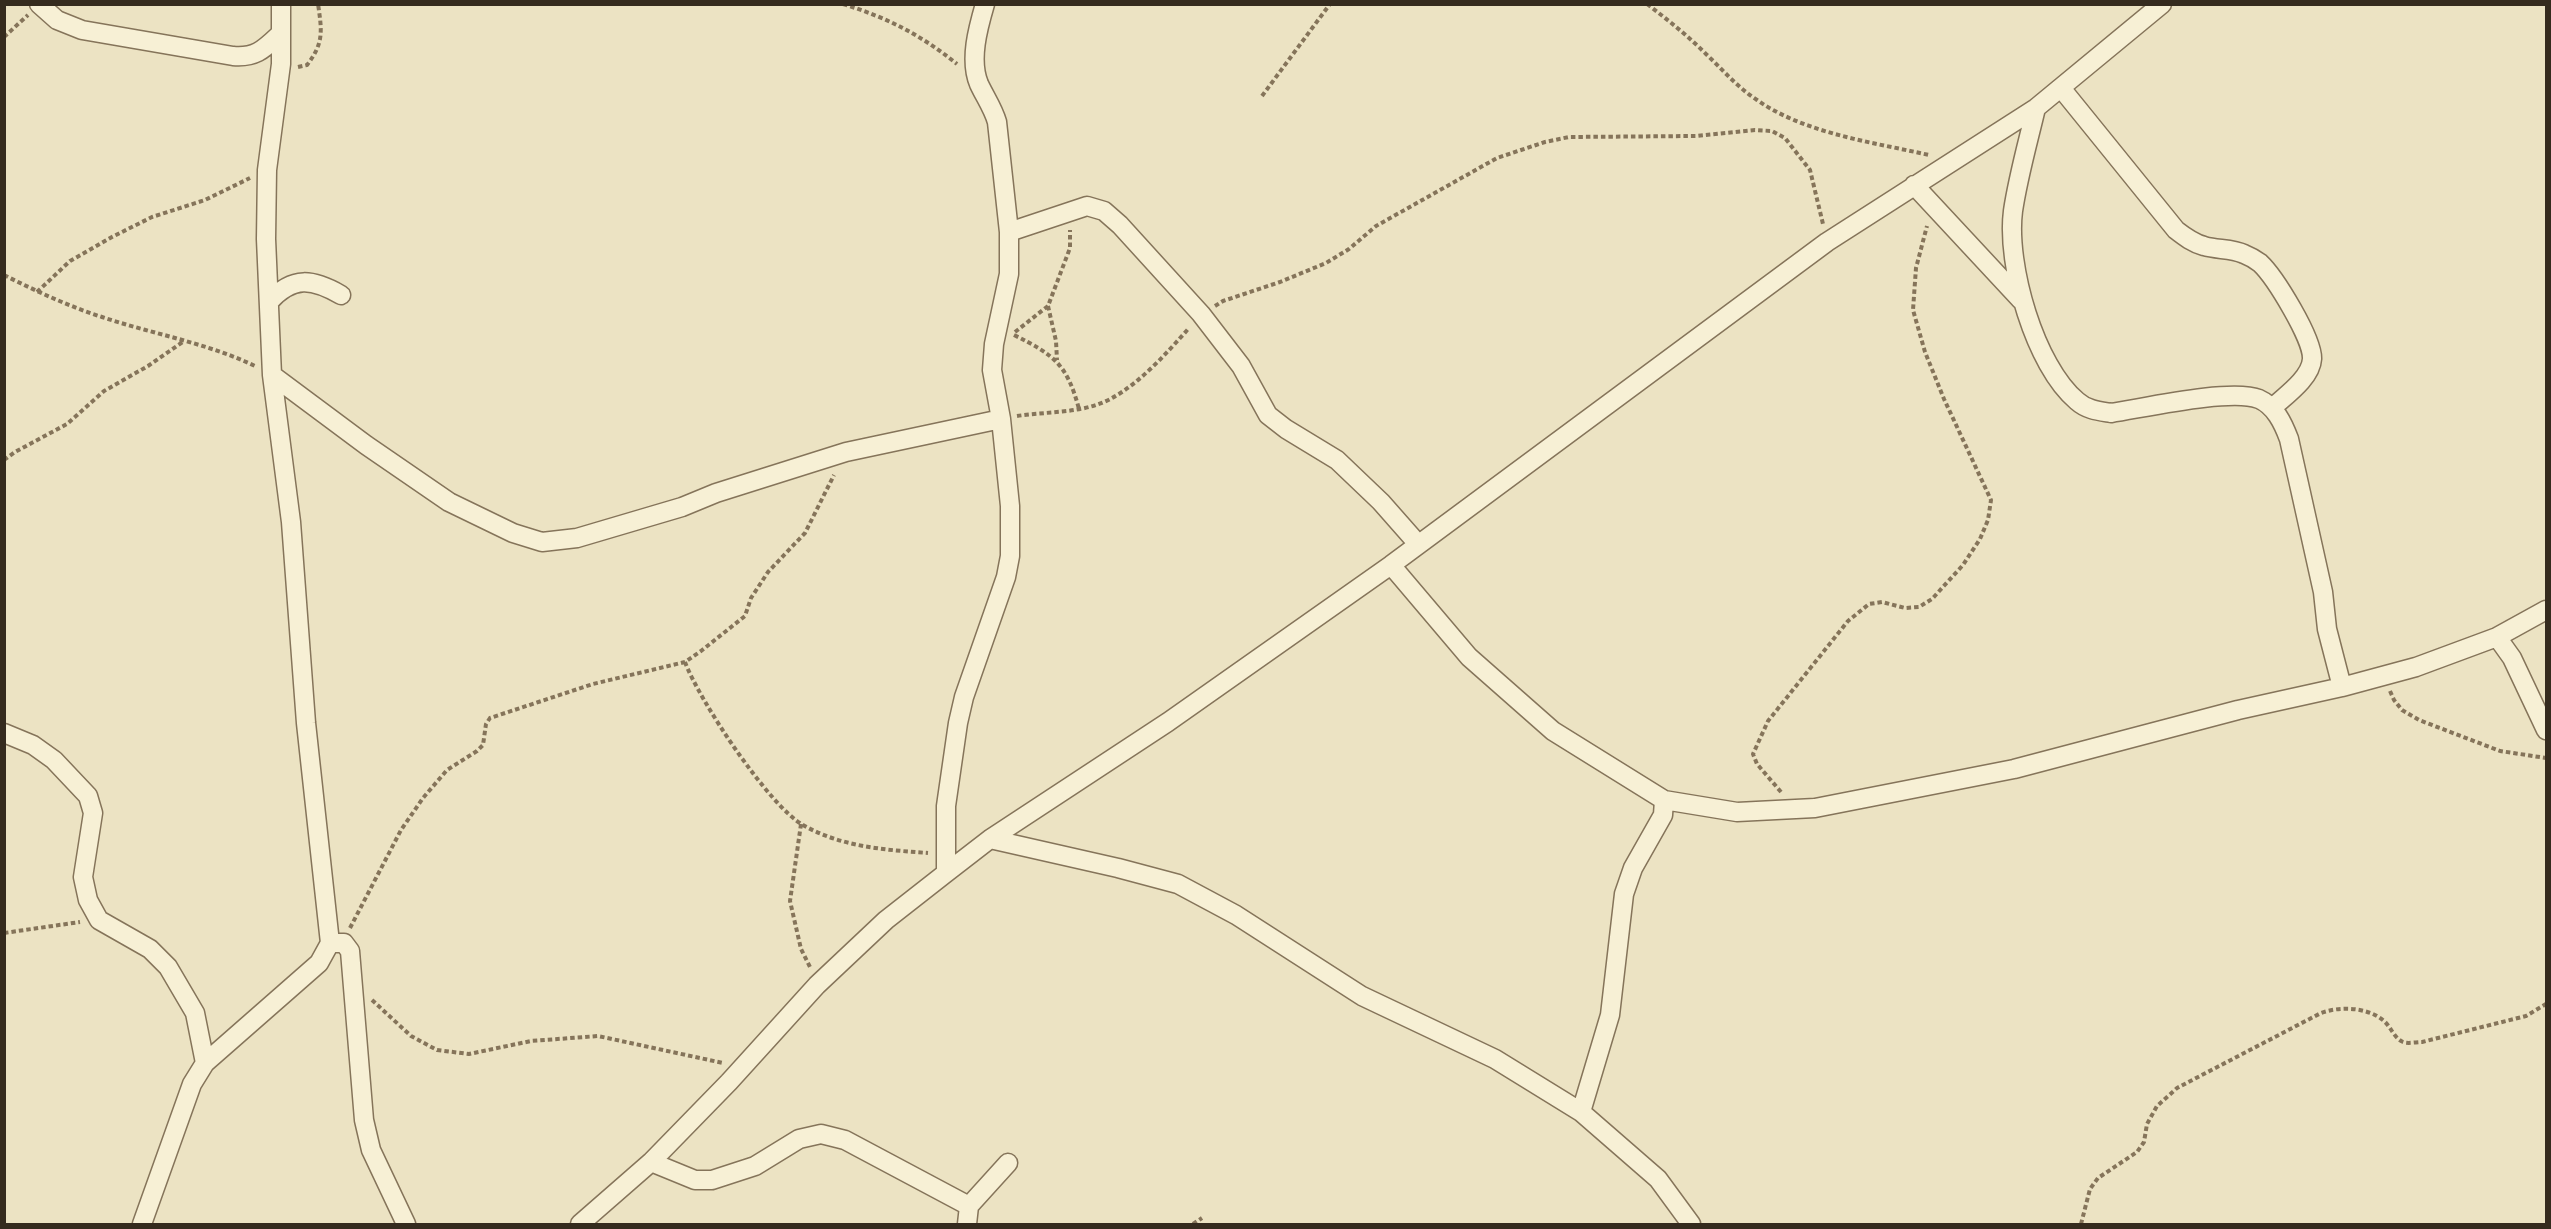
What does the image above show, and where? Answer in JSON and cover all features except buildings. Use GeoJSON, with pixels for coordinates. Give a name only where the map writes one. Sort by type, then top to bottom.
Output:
{"type":"FeatureCollection","features":[{"type":"Feature","properties":{"kind":"street"},"geometry":{"type":"LineString","coordinates":[[281,4],[281,64],[267,170],[266,239],[272,375],[291,522],[306,723],[337,943]]}},
{"type":"Feature","properties":{"kind":"street"},"geometry":{"type":"LineString","coordinates":[[946,873],[946,806],[958,723],[964,697],[1006,577],[1010,556],[1010,506],[1001,419],[993,370],[1005,330],[1009,232],[998,122],[978,82],[976,39],[985,4]]}},
{"type":"Feature","properties":{"kind":"street"},"geometry":{"type":"LineString","coordinates":[[580,1224],[651,1162],[817,985],[886,920],[990,839],[1168,722],[1390,565],[1827,242],[2036,108],[2163,4]]}},
{"type":"Feature","properties":{"kind":"street"},"geometry":{"type":"LineString","coordinates":[[39,5],[57,20],[82,30],[233,56],[249,57],[264,49],[280,34]]}},
{"type":"Feature","properties":{"kind":"street"},"geometry":{"type":"LineString","coordinates":[[2061,88],[2176,230],[2189,240],[2205,247],[2244,253],[2260,263],[2274,281],[2293,310],[2308,340],[2312,359],[2308,372],[2272,408]]}},
{"type":"Feature","properties":{"kind":"street"},"geometry":{"type":"LineString","coordinates":[[2036,108],[2013,212],[2013,253],[2021,300],[2057,380],[2078,402],[2095,411],[2111,413],[2221,396],[2244,395],[2260,400],[2272,408],[2289,439],[2322,592],[2327,629],[2342,687]]}},
{"type":"Feature","properties":{"kind":"street"},"geometry":{"type":"LineString","coordinates":[[1914,185],[2021,300]]}},
{"type":"Feature","properties":{"kind":"street"},"geometry":{"type":"LineString","coordinates":[[1009,232],[1069,210],[1088,206],[1104,211],[1120,225],[1201,315],[1241,366],[1268,414],[1286,429],[1337,460],[1381,502],[1418,544]]}},
{"type":"Feature","properties":{"kind":"street"},"geometry":{"type":"LineString","coordinates":[[269,302],[278,292],[295,283],[305,282],[321,284],[341,295]]}},
{"type":"Feature","properties":{"kind":"street"},"geometry":{"type":"LineString","coordinates":[[272,375],[366,445],[449,502],[513,533],[542,542],[577,538],[682,507],[716,492],[846,452],[1001,419]]}},
{"type":"Feature","properties":{"kind":"street"},"geometry":{"type":"LineString","coordinates":[[1390,565],[1469,657],[1553,731],[1664,800],[1737,812],[1815,808],[2014,769],[2238,710],[2342,687],[2416,667],[2497,638],[2547,610]]}},
{"type":"Feature","properties":{"kind":"street"},"geometry":{"type":"LineString","coordinates":[[2497,638],[2512,658],[2547,730]]}},
{"type":"Feature","properties":{"kind":"street"},"geometry":{"type":"LineString","coordinates":[[4,733],[33,745],[54,759],[88,796],[93,813],[83,877],[87,900],[99,920],[150,949],[168,967],[195,1013],[205,1063]]}},
{"type":"Feature","properties":{"kind":"street"},"geometry":{"type":"LineString","coordinates":[[1581,1112],[1610,1015],[1624,894],[1633,868],[1664,815],[1664,800]]}},
{"type":"Feature","properties":{"kind":"street"},"geometry":{"type":"LineString","coordinates":[[990,839],[1178,884],[1236,915],[1362,996],[1495,1059],[1581,1112],[1658,1179],[1691,1224]]}},
{"type":"Feature","properties":{"kind":"street"},"geometry":{"type":"LineString","coordinates":[[337,943],[350,951],[364,1120],[371,1150],[406,1224]]}},
{"type":"Feature","properties":{"kind":"street"},"geometry":{"type":"LineString","coordinates":[[142,1224],[192,1084],[205,1063],[319,963],[337,943]]}},
{"type":"Feature","properties":{"kind":"street"},"geometry":{"type":"LineString","coordinates":[[651,1162],[695,1180],[712,1180],[754,1166],[800,1139],[821,1134],[845,1140],[968,1215],[1008,1163]]}},
{"type":"Feature","properties":{"kind":"path"},"geometry":{"type":"LineString","coordinates":[[281,64],[295,68],[307,65],[315,55],[322,37],[318,4]]}},
{"type":"Feature","properties":{"kind":"path"},"geometry":{"type":"LineString","coordinates":[[843,4],[890,20],[914,32],[978,82]]}},
{"type":"Feature","properties":{"kind":"path"},"geometry":{"type":"LineString","coordinates":[[1262,96],[1330,4]]}},
{"type":"Feature","properties":{"kind":"path"},"geometry":{"type":"LineString","coordinates":[[1647,4],[1676,26],[1732,81],[1758,101],[1792,118],[1835,134],[1954,161]]}},
{"type":"Feature","properties":{"kind":"path"},"geometry":{"type":"LineString","coordinates":[[4,37],[39,5]]}},
{"type":"Feature","properties":{"kind":"path"},"geometry":{"type":"LineString","coordinates":[[1001,419],[1078,409],[1096,405],[1116,396],[1169,352],[1201,315],[1223,301],[1280,282],[1326,262],[1349,249],[1376,226],[1497,158],[1545,142],[1569,137],[1696,136],[1755,130],[1772,131],[1785,138],[1810,170],[1827,242]]}},
{"type":"Feature","properties":{"kind":"path"},"geometry":{"type":"LineString","coordinates":[[37,292],[70,261],[112,237],[152,217],[205,200],[267,170]]}},
{"type":"Feature","properties":{"kind":"path"},"geometry":{"type":"LineString","coordinates":[[1795,809],[1758,764],[1753,754],[1768,721],[1837,633],[1863,608],[1869,604],[1882,602],[1905,608],[1919,607],[1943,589],[1963,565],[1980,539],[1988,520],[1991,500],[1944,399],[1925,352],[1913,310],[1916,268],[1933,205]]}},
{"type":"Feature","properties":{"kind":"path"},"geometry":{"type":"LineString","coordinates":[[1057,361],[1056,341],[1048,306],[1070,248],[1069,210]]}},
{"type":"Feature","properties":{"kind":"path"},"geometry":{"type":"LineString","coordinates":[[4,275],[37,292],[101,317],[185,341],[241,360],[272,375]]}},
{"type":"Feature","properties":{"kind":"path"},"geometry":{"type":"LineString","coordinates":[[1005,330],[1048,306]]}},
{"type":"Feature","properties":{"kind":"path"},"geometry":{"type":"LineString","coordinates":[[1005,330],[1057,361],[1072,382],[1078,409]]}},
{"type":"Feature","properties":{"kind":"path"},"geometry":{"type":"LineString","coordinates":[[4,460],[67,424],[104,391],[148,366],[185,341]]}},
{"type":"Feature","properties":{"kind":"path"},"geometry":{"type":"LineString","coordinates":[[337,943],[401,830],[435,782],[447,770],[483,745],[486,724],[490,718],[593,684],[685,662],[745,616],[751,598],[768,572],[805,533],[846,452]]}},
{"type":"Feature","properties":{"kind":"path"},"geometry":{"type":"LineString","coordinates":[[685,662],[695,686],[737,752],[768,791],[801,825],[853,844],[947,854]]}},
{"type":"Feature","properties":{"kind":"path"},"geometry":{"type":"LineString","coordinates":[[2384,675],[2394,700],[2403,710],[2419,720],[2500,751],[2547,758]]}},
{"type":"Feature","properties":{"kind":"path"},"geometry":{"type":"LineString","coordinates":[[801,825],[790,901],[801,949],[817,985]]}},
{"type":"Feature","properties":{"kind":"path"},"geometry":{"type":"LineString","coordinates":[[4,933],[49,925],[99,920]]}},
{"type":"Feature","properties":{"kind":"path"},"geometry":{"type":"LineString","coordinates":[[354,983],[411,1036],[437,1050],[469,1054],[531,1041],[597,1036],[742,1067]]}},
{"type":"Feature","properties":{"kind":"path"},"geometry":{"type":"LineString","coordinates":[[2081,1224],[2090,1189],[2098,1178],[2137,1152],[2144,1142],[2147,1124],[2157,1106],[2177,1088],[2321,1013],[2343,1008],[2368,1013],[2381,1019],[2396,1036],[2407,1043],[2422,1042],[2509,1021],[2526,1016],[2547,1004]]}},
{"type":"Feature","properties":{"kind":"path"},"geometry":{"type":"LineString","coordinates":[[1192,1224],[1202,1218]]}}]}
